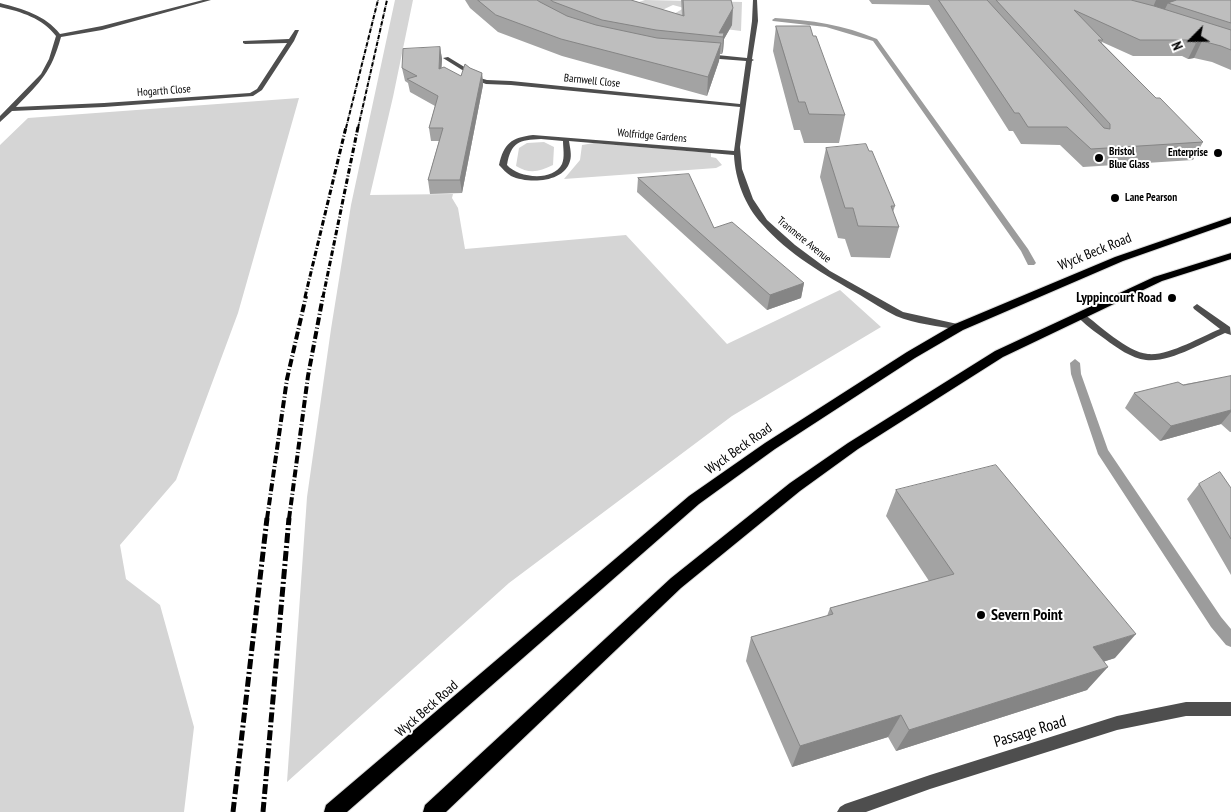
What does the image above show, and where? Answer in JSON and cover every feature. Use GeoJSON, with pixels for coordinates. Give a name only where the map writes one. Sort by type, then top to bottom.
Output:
{"type":"FeatureCollection","features":[{"type":"Feature","properties":{"kind":"main road","name":"Wyck Beck Road"},"geometry":{"type":"LineString","coordinates":[[333,812],[694,500],[770,446],[911,355],[959,327],[1119,259],[1231,220]]}},
{"type":"Feature","properties":{"kind":"main road"},"geometry":{"type":"LineString","coordinates":[[432,812],[676,583],[795,487],[854,446],[982,363],[1158,279],[1231,256]]}},
{"type":"Feature","properties":{"kind":"street"},"geometry":{"type":"LineString","coordinates":[[58,36],[102,28],[209,0]]}},
{"type":"Feature","properties":{"kind":"street","name":"Tranmere Avenue"},"geometry":{"type":"LineString","coordinates":[[755,0],[751,60],[738,153],[738,169],[741,181],[750,200],[764,222],[792,247],[827,273],[908,317],[959,327]]}},
{"type":"Feature","properties":{"kind":"street"},"geometry":{"type":"LineString","coordinates":[[0,5],[40,18],[50,24],[58,36],[52,60],[43,75],[0,120]]}},
{"type":"Feature","properties":{"kind":"street","name":"Hogarth Close"},"geometry":{"type":"LineString","coordinates":[[10,109],[251,95],[259,90],[297,31]]}},
{"type":"Feature","properties":{"kind":"street"},"geometry":{"type":"LineString","coordinates":[[245,42],[291,40]]}},
{"type":"Feature","properties":{"kind":"street"},"geometry":{"type":"LineString","coordinates":[[696,55],[751,60]]}},
{"type":"Feature","properties":{"kind":"street","name":"Barnwell Close"},"geometry":{"type":"LineString","coordinates":[[446,58],[469,72],[474,78],[486,82],[744,106]]}},
{"type":"Feature","properties":{"kind":"street","name":"Wolfridge Gardens"},"geometry":{"type":"LineString","coordinates":[[566,139],[566,163],[556,173],[547,176],[523,177],[514,175],[503,165],[509,143],[516,140],[540,137],[566,139],[738,153]]}},
{"type":"Feature","properties":{"kind":"street"},"geometry":{"type":"LineString","coordinates":[[1197,307],[1229,331]]}},
{"type":"Feature","properties":{"kind":"street"},"geometry":{"type":"LineString","coordinates":[[1080,315],[1131,352],[1147,357],[1163,355],[1229,331]]}},
{"type":"Feature","properties":{"kind":"street","name":"Passage Road"},"geometry":{"type":"LineString","coordinates":[[845,812],[930,782],[1117,723],[1186,709],[1231,709]]}},
{"type":"Feature","properties":{"kind":"shaded area"},"geometry":{"type":"Polygon","coordinates":[[[395,0],[413,0],[370,195],[453,194],[452,198],[458,208],[465,249],[626,235],[727,344],[840,290],[881,327],[732,416],[509,583],[287,782],[307,497],[351,205],[395,0]]]}},
{"type":"Feature","properties":{"kind":"shaded area"},"geometry":{"type":"Polygon","coordinates":[[[645,0],[742,2],[741,31],[662,21],[684,8],[673,5],[647,17],[633,4],[645,0]]]}},
{"type":"Feature","properties":{"kind":"shaded area"},"geometry":{"type":"Polygon","coordinates":[[[299,98],[238,313],[176,480],[120,545],[126,579],[160,605],[194,727],[184,812],[0,812],[0,145],[28,118],[299,98]]]}},
{"type":"Feature","properties":{"kind":"shaded area"},"geometry":{"type":"Polygon","coordinates":[[[544,142],[554,147],[553,165],[534,171],[516,166],[519,148],[527,143],[544,142]]]}},
{"type":"Feature","properties":{"kind":"shaded area"},"geometry":{"type":"Polygon","coordinates":[[[594,143],[711,153],[711,157],[716,158],[722,165],[716,168],[564,179],[580,160],[582,145],[594,143]]]}},
{"type":"Feature","properties":{"kind":"building"},"geometry":{"type":"Polygon","coordinates":[[[478,0],[537,0],[567,16],[596,25],[657,38],[721,43],[708,77],[561,39],[496,15],[478,0]]]}},
{"type":"Feature","properties":{"kind":"building"},"geometry":{"type":"Polygon","coordinates":[[[551,0],[631,0],[684,16],[683,0],[731,0],[733,8],[719,33],[724,33],[723,37],[656,30],[602,20],[551,0]]]}},
{"type":"Feature","properties":{"kind":"building"},"geometry":{"type":"Polygon","coordinates":[[[939,0],[987,0],[1104,128],[1110,129],[1110,124],[996,0],[1131,0],[1231,30],[1231,50],[1202,41],[1196,43],[1190,40],[1140,40],[1074,10],[1103,40],[1098,40],[1156,98],[1160,98],[1203,142],[1091,149],[1067,127],[1028,127],[1019,113],[1015,113],[939,0]]]}},
{"type":"Feature","properties":{"kind":"building"},"geometry":{"type":"Polygon","coordinates":[[[1177,0],[1231,0],[1231,23],[1168,3],[1177,0]]]}},
{"type":"Feature","properties":{"kind":"building"},"geometry":{"type":"Polygon","coordinates":[[[776,26],[810,26],[813,36],[816,36],[845,115],[809,114],[805,102],[799,102],[776,26]]]}},
{"type":"Feature","properties":{"kind":"building"},"geometry":{"type":"Polygon","coordinates":[[[440,47],[439,69],[444,67],[461,76],[465,64],[482,73],[460,180],[428,180],[443,128],[429,128],[438,96],[407,79],[417,76],[402,68],[403,49],[440,47]]]}},
{"type":"Feature","properties":{"kind":"building"},"geometry":{"type":"Polygon","coordinates":[[[866,144],[869,151],[872,151],[895,206],[891,206],[899,227],[858,226],[853,208],[845,208],[826,148],[866,144]]]}},
{"type":"Feature","properties":{"kind":"building"},"geometry":{"type":"Polygon","coordinates":[[[689,174],[714,228],[732,222],[804,283],[770,295],[638,178],[689,174]]]}},
{"type":"Feature","properties":{"kind":"building"},"geometry":{"type":"Polygon","coordinates":[[[1231,376],[1231,410],[1171,426],[1134,393],[1178,382],[1183,385],[1231,376]]]}},
{"type":"Feature","properties":{"kind":"building","name":"Severn Point"},"geometry":{"type":"Polygon","coordinates":[[[996,465],[1136,634],[1093,647],[1108,667],[909,730],[901,715],[800,746],[751,637],[833,614],[830,608],[954,574],[896,490],[996,465]]]}},
{"type":"Feature","properties":{"kind":"building"},"geometry":{"type":"Polygon","coordinates":[[[1220,472],[1231,488],[1231,539],[1199,484],[1220,472]]]}},
{"type":"Feature","properties":{"kind":"waterway"},"geometry":{"type":"LineString","coordinates":[[775,20],[826,25],[851,31],[875,40],[1025,251],[1031,263]]}},
{"type":"Feature","properties":{"kind":"waterway"},"geometry":{"type":"LineString","coordinates":[[1075,363],[1076,374],[1102,451],[1216,622],[1231,640]]}},
{"type":"Feature","properties":{"kind":"railway"},"geometry":{"type":"LineString","coordinates":[[346,128],[378,0]]}},
{"type":"Feature","properties":{"kind":"railway"},"geometry":{"type":"LineString","coordinates":[[358,128],[387,0]]}},
{"type":"Feature","properties":{"kind":"railway"},"geometry":{"type":"LineString","coordinates":[[305,297],[346,127]]}},
{"type":"Feature","properties":{"kind":"railway"},"geometry":{"type":"LineString","coordinates":[[323,297],[358,127]]}},
{"type":"Feature","properties":{"kind":"railway"},"geometry":{"type":"LineString","coordinates":[[267,519],[287,379],[306,296]]}},
{"type":"Feature","properties":{"kind":"railway"},"geometry":{"type":"LineString","coordinates":[[289,519],[308,376],[323,296]]}},
{"type":"Feature","properties":{"kind":"railway"},"geometry":{"type":"LineString","coordinates":[[233,812],[267,518]]}},
{"type":"Feature","properties":{"kind":"railway"},"geometry":{"type":"LineString","coordinates":[[263,812],[289,518]]}},
{"type":"Feature","properties":{"kind":"place","name":"Enterprise"},"geometry":{"type":"Point","coordinates":[1218,153]}},
{"type":"Feature","properties":{"kind":"place","name":"Bristol Blue Glass"},"geometry":{"type":"Point","coordinates":[1099,158]}},
{"type":"Feature","properties":{"kind":"place","name":"Lane Pearson"},"geometry":{"type":"Point","coordinates":[1115,198]}},
{"type":"Feature","properties":{"kind":"place","name":"Lyppincourt Road"},"geometry":{"type":"Point","coordinates":[1172,298]}},
{"type":"Feature","properties":{"kind":"place","name":"Severn Point"},"geometry":{"type":"Point","coordinates":[981,615]}}]}
